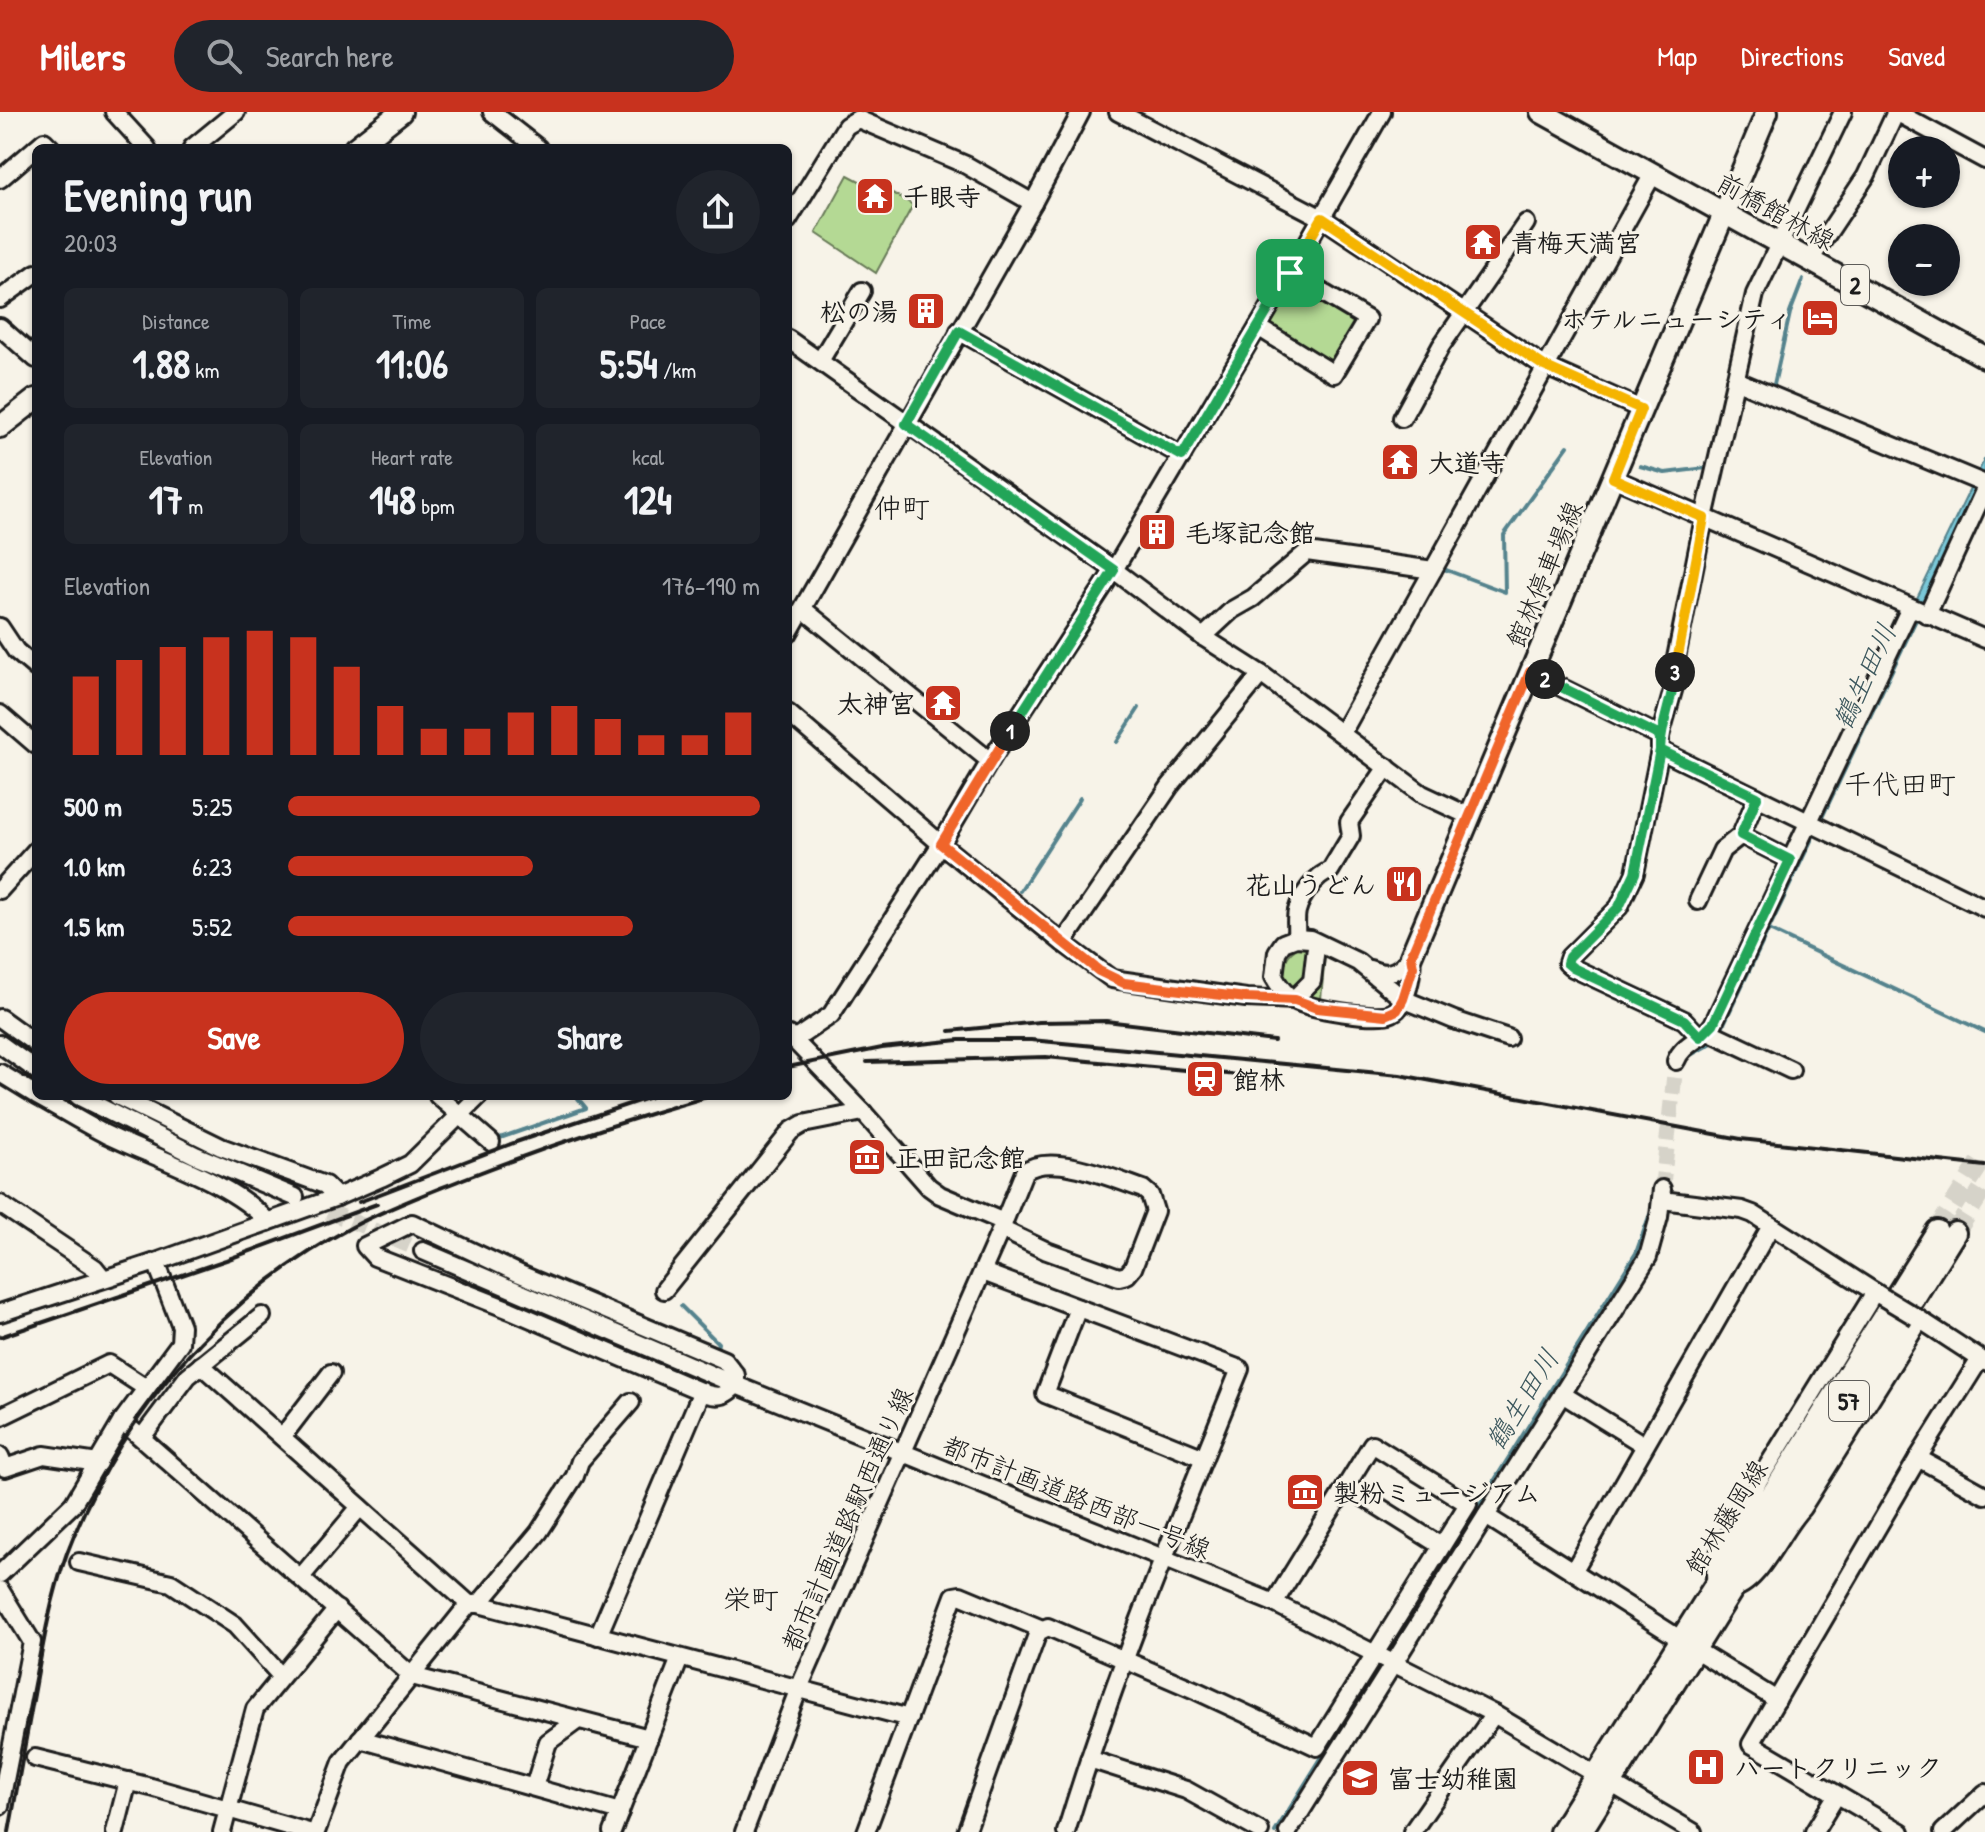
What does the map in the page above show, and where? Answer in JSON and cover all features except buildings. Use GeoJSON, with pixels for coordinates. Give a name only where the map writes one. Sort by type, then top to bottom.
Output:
{"type":"FeatureCollection","features":[{"type":"Feature","properties":{"kind":"main road"},"geometry":{"type":"LineString","coordinates":[[360,144],[401,112]]}},
{"type":"Feature","properties":{"kind":"main road","name":"前橋館林線"},"geometry":{"type":"LineString","coordinates":[[1541,112],[1985,357]]}},
{"type":"Feature","properties":{"kind":"main road"},"geometry":{"type":"LineString","coordinates":[[1724,212],[1767,112]]}},
{"type":"Feature","properties":{"kind":"main road","name":"館林停車場線"},"geometry":{"type":"LineString","coordinates":[[1411,956],[1724,212]]}},
{"type":"Feature","properties":{"kind":"main road"},"geometry":{"type":"LineString","coordinates":[[0,427],[32,402]]}},
{"type":"Feature","properties":{"kind":"main road","name":"館林藤岡線"},"geometry":{"type":"LineString","coordinates":[[1560,1832],[1604,1779],[1946,1232]]}},
{"type":"Feature","properties":{"kind":"main road","name":"館林藤岡線"},"geometry":{"type":"LineString","coordinates":[[1581,1832],[1604,1779]]}},
{"type":"Feature","properties":{"kind":"street"},"geometry":{"type":"LineString","coordinates":[[114,112],[143,144]]}},
{"type":"Feature","properties":{"kind":"street"},"geometry":{"type":"LineString","coordinates":[[197,144],[236,112]]}},
{"type":"Feature","properties":{"kind":"street"},"geometry":{"type":"LineString","coordinates":[[492,112],[533,144]]}},
{"type":"Feature","properties":{"kind":"street"},"geometry":{"type":"LineString","coordinates":[[792,627],[1033,203],[1081,112]]}},
{"type":"Feature","properties":{"kind":"street"},"geometry":{"type":"LineString","coordinates":[[1118,112],[1322,218],[1544,366],[1641,409]]}},
{"type":"Feature","properties":{"kind":"street"},"geometry":{"type":"LineString","coordinates":[[792,1036],[831,1015],[941,844],[990,761],[1114,570],[1382,112]]}},
{"type":"Feature","properties":{"kind":"street"},"geometry":{"type":"LineString","coordinates":[[1791,1070],[1710,1035],[1567,963],[1569,957],[1619,907],[1635,873],[1674,687],[1675,663],[1704,518],[1755,294],[1843,112]]}},
{"type":"Feature","properties":{"kind":"street"},"geometry":{"type":"LineString","coordinates":[[1810,260],[1866,176],[1896,112],[1984,157]]}},
{"type":"Feature","properties":{"kind":"street"},"geometry":{"type":"LineString","coordinates":[[792,214],[846,126],[859,115],[966,165],[1033,203]]}},
{"type":"Feature","properties":{"kind":"street"},"geometry":{"type":"LineString","coordinates":[[0,179],[32,151]]}},
{"type":"Feature","properties":{"kind":"street"},"geometry":{"type":"LineString","coordinates":[[1342,733],[1653,174]]}},
{"type":"Feature","properties":{"kind":"street"},"geometry":{"type":"LineString","coordinates":[[1402,418],[1441,346],[1526,223]]}},
{"type":"Feature","properties":{"kind":"street"},"geometry":{"type":"LineString","coordinates":[[1258,327],[1334,374],[1367,319],[1290,273]]}},
{"type":"Feature","properties":{"kind":"street"},"geometry":{"type":"LineString","coordinates":[[0,299],[32,276]]}},
{"type":"Feature","properties":{"kind":"street"},"geometry":{"type":"LineString","coordinates":[[820,361],[862,291]]}},
{"type":"Feature","properties":{"kind":"street"},"geometry":{"type":"LineString","coordinates":[[0,327],[32,355]]}},
{"type":"Feature","properties":{"kind":"street"},"geometry":{"type":"LineString","coordinates":[[959,331],[1182,456]]}},
{"type":"Feature","properties":{"kind":"street"},"geometry":{"type":"LineString","coordinates":[[792,342],[1114,570],[1203,637],[1261,674],[1422,794],[1469,816]]}},
{"type":"Feature","properties":{"kind":"street"},"geometry":{"type":"LineString","coordinates":[[1676,1061],[1683,1048],[1710,1035],[1790,860],[1812,826],[1982,484],[1735,380]]}},
{"type":"Feature","properties":{"kind":"street"},"geometry":{"type":"LineString","coordinates":[[1613,478],[1985,639]]}},
{"type":"Feature","properties":{"kind":"street"},"geometry":{"type":"LineString","coordinates":[[1203,637],[1232,610],[1253,598],[1307,552],[1433,570]]}},
{"type":"Feature","properties":{"kind":"street"},"geometry":{"type":"LineString","coordinates":[[803,609],[990,761]]}},
{"type":"Feature","properties":{"kind":"street"},"geometry":{"type":"LineString","coordinates":[[0,627],[16,651],[32,665]]}},
{"type":"Feature","properties":{"kind":"street"},"geometry":{"type":"LineString","coordinates":[[1530,672],[1812,826],[1985,908]]}},
{"type":"Feature","properties":{"kind":"street"},"geometry":{"type":"LineString","coordinates":[[1063,943],[1170,786],[1261,674]]}},
{"type":"Feature","properties":{"kind":"street"},"geometry":{"type":"LineString","coordinates":[[0,714],[32,742]]}},
{"type":"Feature","properties":{"kind":"street"},"geometry":{"type":"LineString","coordinates":[[792,716],[941,844],[1112,979],[1232,995],[1296,998],[1312,981],[1316,947]]}},
{"type":"Feature","properties":{"kind":"street"},"geometry":{"type":"LineString","coordinates":[[1296,938],[1297,911],[1321,873],[1330,871],[1351,836],[1349,822],[1387,767]]}},
{"type":"Feature","properties":{"kind":"street"},"geometry":{"type":"LineString","coordinates":[[1698,901],[1722,850],[1741,835],[1757,797]]}},
{"type":"Feature","properties":{"kind":"street"},"geometry":{"type":"LineString","coordinates":[[1741,835],[1790,860]]}},
{"type":"Feature","properties":{"kind":"street"},"geometry":{"type":"LineString","coordinates":[[0,890],[32,854]]}},
{"type":"Feature","properties":{"kind":"street"},"geometry":{"type":"LineString","coordinates":[[1411,956],[1413,967],[1403,999],[1397,1010],[1386,1015],[1317,1008],[1296,998],[1274,977],[1280,947],[1296,938],[1310,939],[1368,969],[1403,999],[1508,1038]]}},
{"type":"Feature","properties":{"kind":"street"},"geometry":{"type":"LineString","coordinates":[[1368,969],[1391,974],[1411,956]]}},
{"type":"Feature","properties":{"kind":"street"},"geometry":{"type":"LineString","coordinates":[[1232,995],[1255,990],[1274,977]]}},
{"type":"Feature","properties":{"kind":"street"},"geometry":{"type":"LineString","coordinates":[[0,1018],[32,1041]]}},
{"type":"Feature","properties":{"kind":"street"},"geometry":{"type":"LineString","coordinates":[[792,1038],[929,1187],[1047,1251],[1119,1277],[1127,1275],[1133,1268],[1155,1211],[1154,1203],[1143,1189],[1083,1169],[1038,1165],[1024,1172],[1003,1226]]}},
{"type":"Feature","properties":{"kind":"street"},"geometry":{"type":"LineString","coordinates":[[0,1044],[32,1067]]}},
{"type":"Feature","properties":{"kind":"street"},"geometry":{"type":"LineString","coordinates":[[0,1073],[32,1093]]}},
{"type":"Feature","properties":{"kind":"street"},"geometry":{"type":"LineString","coordinates":[[44,1100],[105,1134],[253,1205],[268,1222]]}},
{"type":"Feature","properties":{"kind":"street"},"geometry":{"type":"LineString","coordinates":[[86,1100],[195,1155],[295,1197]]}},
{"type":"Feature","properties":{"kind":"street"},"geometry":{"type":"LineString","coordinates":[[125,1100],[221,1147],[325,1185],[337,1197]]}},
{"type":"Feature","properties":{"kind":"street"},"geometry":{"type":"LineString","coordinates":[[442,1100],[491,1142]]}},
{"type":"Feature","properties":{"kind":"street"},"geometry":{"type":"LineString","coordinates":[[0,1313],[156,1262],[337,1197],[410,1164],[475,1100]]}},
{"type":"Feature","properties":{"kind":"street"},"geometry":{"type":"LineString","coordinates":[[664,1290],[791,1131],[803,1124],[863,1112]]}},
{"type":"Feature","properties":{"kind":"street"},"geometry":{"type":"LineString","coordinates":[[1288,1832],[1648,1257],[1662,1194],[1742,1210],[1983,1361],[1918,1458],[1751,1744],[1901,1832]]}},
{"type":"Feature","properties":{"kind":"street"},"geometry":{"type":"LineString","coordinates":[[0,1204],[95,1268],[103,1278]]}},
{"type":"Feature","properties":{"kind":"street"},"geometry":{"type":"LineString","coordinates":[[412,1223],[520,1274],[724,1360],[736,1375],[736,1385],[730,1392],[717,1397],[375,1257],[365,1246],[412,1223]]}},
{"type":"Feature","properties":{"kind":"street","name":"都市計画道路駅西通り線"},"geometry":{"type":"LineString","coordinates":[[744,1832],[799,1688],[1003,1226]]}},
{"type":"Feature","properties":{"kind":"street"},"geometry":{"type":"LineString","coordinates":[[1574,1570],[1771,1226]]}},
{"type":"Feature","properties":{"kind":"street","name":"都市計画道路西部一号線"},"geometry":{"type":"LineString","coordinates":[[423,1251],[736,1385],[1274,1603],[1494,1714],[1693,1832]]}},
{"type":"Feature","properties":{"kind":"street"},"geometry":{"type":"LineString","coordinates":[[0,1574],[73,1504],[122,1421],[180,1343],[182,1335],[156,1262]]}},
{"type":"Feature","properties":{"kind":"street"},"geometry":{"type":"LineString","coordinates":[[983,1272],[1240,1369],[1126,1660],[1066,1832]]}},
{"type":"Feature","properties":{"kind":"street"},"geometry":{"type":"LineString","coordinates":[[1878,1294],[1759,1480],[1718,1553],[1715,1565],[1723,1586],[1750,1582],[1789,1521],[1802,1508],[1918,1318]]}},
{"type":"Feature","properties":{"kind":"street"},"geometry":{"type":"LineString","coordinates":[[1078,1308],[1045,1394],[1204,1458]]}},
{"type":"Feature","properties":{"kind":"street"},"geometry":{"type":"LineString","coordinates":[[143,1436],[188,1376],[262,1316]]}},
{"type":"Feature","properties":{"kind":"street"},"geometry":{"type":"LineString","coordinates":[[0,1417],[109,1364],[146,1388]]}},
{"type":"Feature","properties":{"kind":"street"},"geometry":{"type":"LineString","coordinates":[[201,1365],[474,1604],[909,1718]]}},
{"type":"Feature","properties":{"kind":"street"},"geometry":{"type":"LineString","coordinates":[[282,1437],[331,1373]]}},
{"type":"Feature","properties":{"kind":"street"},"geometry":{"type":"LineString","coordinates":[[598,1636],[702,1391]]}},
{"type":"Feature","properties":{"kind":"street"},"geometry":{"type":"LineString","coordinates":[[1562,1394],[1644,1445]]}},
{"type":"Feature","properties":{"kind":"street"},"geometry":{"type":"LineString","coordinates":[[316,1832],[342,1762],[412,1676],[539,1532],[575,1476],[580,1461],[631,1402]]}},
{"type":"Feature","properties":{"kind":"street"},"geometry":{"type":"LineString","coordinates":[[122,1421],[143,1436],[412,1676],[649,1738]]}},
{"type":"Feature","properties":{"kind":"street"},"geometry":{"type":"LineString","coordinates":[[966,1832],[1038,1632],[1042,1629],[1048,1627],[1126,1660],[1317,1747],[1468,1504],[1372,1444],[1274,1603]]}},
{"type":"Feature","properties":{"kind":"street"},"geometry":{"type":"LineString","coordinates":[[0,1456],[5,1468],[44,1455],[98,1463]]}},
{"type":"Feature","properties":{"kind":"street"},"geometry":{"type":"LineString","coordinates":[[1918,1458],[1985,1495]]}},
{"type":"Feature","properties":{"kind":"street"},"geometry":{"type":"LineString","coordinates":[[1346,1486],[1441,1546]]}},
{"type":"Feature","properties":{"kind":"street"},"geometry":{"type":"LineString","coordinates":[[301,1577],[360,1507]]}},
{"type":"Feature","properties":{"kind":"street"},"geometry":{"type":"LineString","coordinates":[[1486,1516],[1777,1700]]}},
{"type":"Feature","properties":{"kind":"street"},"geometry":{"type":"LineString","coordinates":[[79,1562],[171,1583],[235,1625],[281,1676]]}},
{"type":"Feature","properties":{"kind":"street"},"geometry":{"type":"LineString","coordinates":[[0,1590],[32,1642],[5,1750],[0,1806]]}},
{"type":"Feature","properties":{"kind":"street"},"geometry":{"type":"LineString","coordinates":[[866,1832],[954,1596],[960,1595],[1042,1629]]}},
{"type":"Feature","properties":{"kind":"street"},"geometry":{"type":"LineString","coordinates":[[222,1832],[255,1709],[337,1609]]}},
{"type":"Feature","properties":{"kind":"street"},"geometry":{"type":"LineString","coordinates":[[612,1832],[680,1658]]}},
{"type":"Feature","properties":{"kind":"street"},"geometry":{"type":"LineString","coordinates":[[1412,1832],[1494,1714]]}},
{"type":"Feature","properties":{"kind":"street"},"geometry":{"type":"LineString","coordinates":[[534,1787],[548,1742],[578,1720]]}},
{"type":"Feature","properties":{"kind":"street"},"geometry":{"type":"LineString","coordinates":[[360,1739],[620,1812]]}},
{"type":"Feature","properties":{"kind":"street"},"geometry":{"type":"LineString","coordinates":[[35,1758],[308,1832]]}},
{"type":"Feature","properties":{"kind":"street"},"geometry":{"type":"LineString","coordinates":[[1089,1759],[1186,1790],[1260,1832]]}},
{"type":"Feature","properties":{"kind":"street"},"geometry":{"type":"LineString","coordinates":[[115,1832],[128,1781]]}},
{"type":"Feature","properties":{"kind":"street"},"geometry":{"type":"LineString","coordinates":[[1943,1832],[1985,1793]]}},
{"type":"Feature","properties":{"kind":"street"},"geometry":{"type":"LineString","coordinates":[[1814,1832],[1836,1796]]}},
{"type":"Feature","properties":{"kind":"green space"},"geometry":{"type":"Polygon","coordinates":[[[848,175],[869,186],[874,182],[913,205],[876,273],[816,233],[848,175]]]}},
{"type":"Feature","properties":{"kind":"green space"},"geometry":{"type":"Polygon","coordinates":[[[1295,281],[1360,319],[1334,369],[1267,329],[1295,281]]]}},
{"type":"Feature","properties":{"kind":"green space"},"geometry":{"type":"Polygon","coordinates":[[[1301,946],[1313,946],[1325,955],[1321,999],[1298,995],[1283,979],[1286,959],[1301,946]]]}},
{"type":"Feature","properties":{"kind":"water"},"geometry":{"type":"Polygon","coordinates":[[[1985,458],[1985,477],[1721,1032],[1712,1044],[1686,1059],[1702,1041],[1985,458]]]}},
{"type":"Feature","properties":{"kind":"waterway"},"geometry":{"type":"LineString","coordinates":[[1773,389],[1790,313],[1803,279]]}},
{"type":"Feature","properties":{"kind":"waterway"},"geometry":{"type":"LineString","coordinates":[[1441,568],[1505,592],[1504,535],[1568,446]]}},
{"type":"Feature","properties":{"kind":"waterway"},"geometry":{"type":"LineString","coordinates":[[1640,466],[1665,473],[1706,468]]}},
{"type":"Feature","properties":{"kind":"waterway"},"geometry":{"type":"LineString","coordinates":[[1117,742],[1139,708]]}},
{"type":"Feature","properties":{"kind":"waterway"},"geometry":{"type":"LineString","coordinates":[[1020,891],[1080,798]]}},
{"type":"Feature","properties":{"kind":"waterway"},"geometry":{"type":"LineString","coordinates":[[1767,929],[1985,1032]]}},
{"type":"Feature","properties":{"kind":"waterway"},"geometry":{"type":"LineString","coordinates":[[500,1138],[586,1108],[579,1100]]}},
{"type":"Feature","properties":{"kind":"waterway","name":"鶴生田川"},"geometry":{"type":"LineString","coordinates":[[1394,1642],[1636,1253],[1650,1214]]}},
{"type":"Feature","properties":{"kind":"waterway"},"geometry":{"type":"LineString","coordinates":[[681,1306],[718,1343],[717,1348]]}},
{"type":"Feature","properties":{"kind":"waterway","name":"鶴生田川"},"geometry":{"type":"LineString","coordinates":[[1275,1832],[1372,1677]]}},
{"type":"Feature","properties":{"kind":"tunnel"},"geometry":{"type":"LineString","coordinates":[[1662,1189],[1676,1061]]}},
{"type":"Feature","properties":{"kind":"tunnel"},"geometry":{"type":"LineString","coordinates":[[1937,1231],[1985,1155]]}},
{"type":"Feature","properties":{"kind":"tunnel"},"geometry":{"type":"LineString","coordinates":[[1955,1233],[1985,1185]]}},
{"type":"Feature","properties":{"kind":"tunnel"},"geometry":{"type":"LineString","coordinates":[[306,1202],[423,1251]]}},
{"type":"Feature","properties":{"kind":"railway"},"geometry":{"type":"LineString","coordinates":[[950,1031],[1039,1022],[1106,1021],[1274,1041]]}},
{"type":"Feature","properties":{"kind":"railway"},"geometry":{"type":"LineString","coordinates":[[792,1066],[882,1048],[959,1040],[1031,1040],[1400,1075],[1741,1139],[1985,1166]]}},
{"type":"Feature","properties":{"kind":"railway"},"geometry":{"type":"LineString","coordinates":[[867,1062],[1046,1057],[1238,1075]]}},
{"type":"Feature","properties":{"kind":"railway"},"geometry":{"type":"LineString","coordinates":[[359,1202],[516,1142],[641,1100]]}},
{"type":"Feature","properties":{"kind":"railway"},"geometry":{"type":"LineString","coordinates":[[9,1832],[44,1637],[67,1553],[89,1502],[115,1454],[180,1364],[218,1324],[260,1288],[305,1255],[352,1227],[524,1156],[697,1100]]}},
{"type":"Feature","properties":{"kind":"railway"},"geometry":{"type":"LineString","coordinates":[[0,1337],[226,1260],[377,1204]]}},
{"type":"Feature","properties":{"kind":"place","name":"千眼寺"},"geometry":{"type":"Point","coordinates":[875,196]}},
{"type":"Feature","properties":{"kind":"place","name":"青梅天満宮"},"geometry":{"type":"Point","coordinates":[1483,242]}},
{"type":"Feature","properties":{"kind":"place","name":"松の湯"},"geometry":{"type":"Point","coordinates":[926,311]}},
{"type":"Feature","properties":{"kind":"place","name":"ホテルニューシティ"},"geometry":{"type":"Point","coordinates":[1820,318]}},
{"type":"Feature","properties":{"kind":"place","name":"大道寺"},"geometry":{"type":"Point","coordinates":[1400,462]}},
{"type":"Feature","properties":{"kind":"place","name":"毛塚記念館"},"geometry":{"type":"Point","coordinates":[1157,532]}},
{"type":"Feature","properties":{"kind":"place","name":"太神宮"},"geometry":{"type":"Point","coordinates":[943,703]}},
{"type":"Feature","properties":{"kind":"place","name":"花山うどん"},"geometry":{"type":"Point","coordinates":[1404,884]}},
{"type":"Feature","properties":{"kind":"place","name":"館林"},"geometry":{"type":"Point","coordinates":[1205,1079]}},
{"type":"Feature","properties":{"kind":"place","name":"正田記念館"},"geometry":{"type":"Point","coordinates":[867,1157]}},
{"type":"Feature","properties":{"kind":"place","name":"製粉ミュージアム"},"geometry":{"type":"Point","coordinates":[1305,1492]}},
{"type":"Feature","properties":{"kind":"place","name":"ハートクリニック"},"geometry":{"type":"Point","coordinates":[1706,1767]}},
{"type":"Feature","properties":{"kind":"place","name":"富士幼稚園"},"geometry":{"type":"Point","coordinates":[1360,1778]}},
{"type":"Feature","properties":{"kind":"district","name":"仲町"},"geometry":{"type":"Point","coordinates":[902,508]}},
{"type":"Feature","properties":{"kind":"district","name":"千代田町"},"geometry":{"type":"Point","coordinates":[1900,784]}},
{"type":"Feature","properties":{"kind":"district","name":"栄町"},"geometry":{"type":"Point","coordinates":[751,1599]}},
{"type":"Feature","properties":{"kind":"route"},"geometry":{"type":"LineString","coordinates":[[1290,273],[1182,456],[959,331],[906,424],[1114,570],[990,761],[941,844],[1112,979],[1246,998],[1295,1000],[1317,1008],[1361,1014],[1393,1013],[1403,999],[1413,967],[1411,956],[1530,672],[1660,736],[1660,750],[1757,797],[1741,835],[1790,860],[1713,1024],[1704,1035],[1700,1037],[1684,1020],[1567,963],[1569,957],[1619,907],[1635,873],[1660,750],[1660,736],[1674,687],[1675,663],[1704,518],[1613,478],[1641,409],[1544,366],[1322,218],[1290,273]]}}]}
